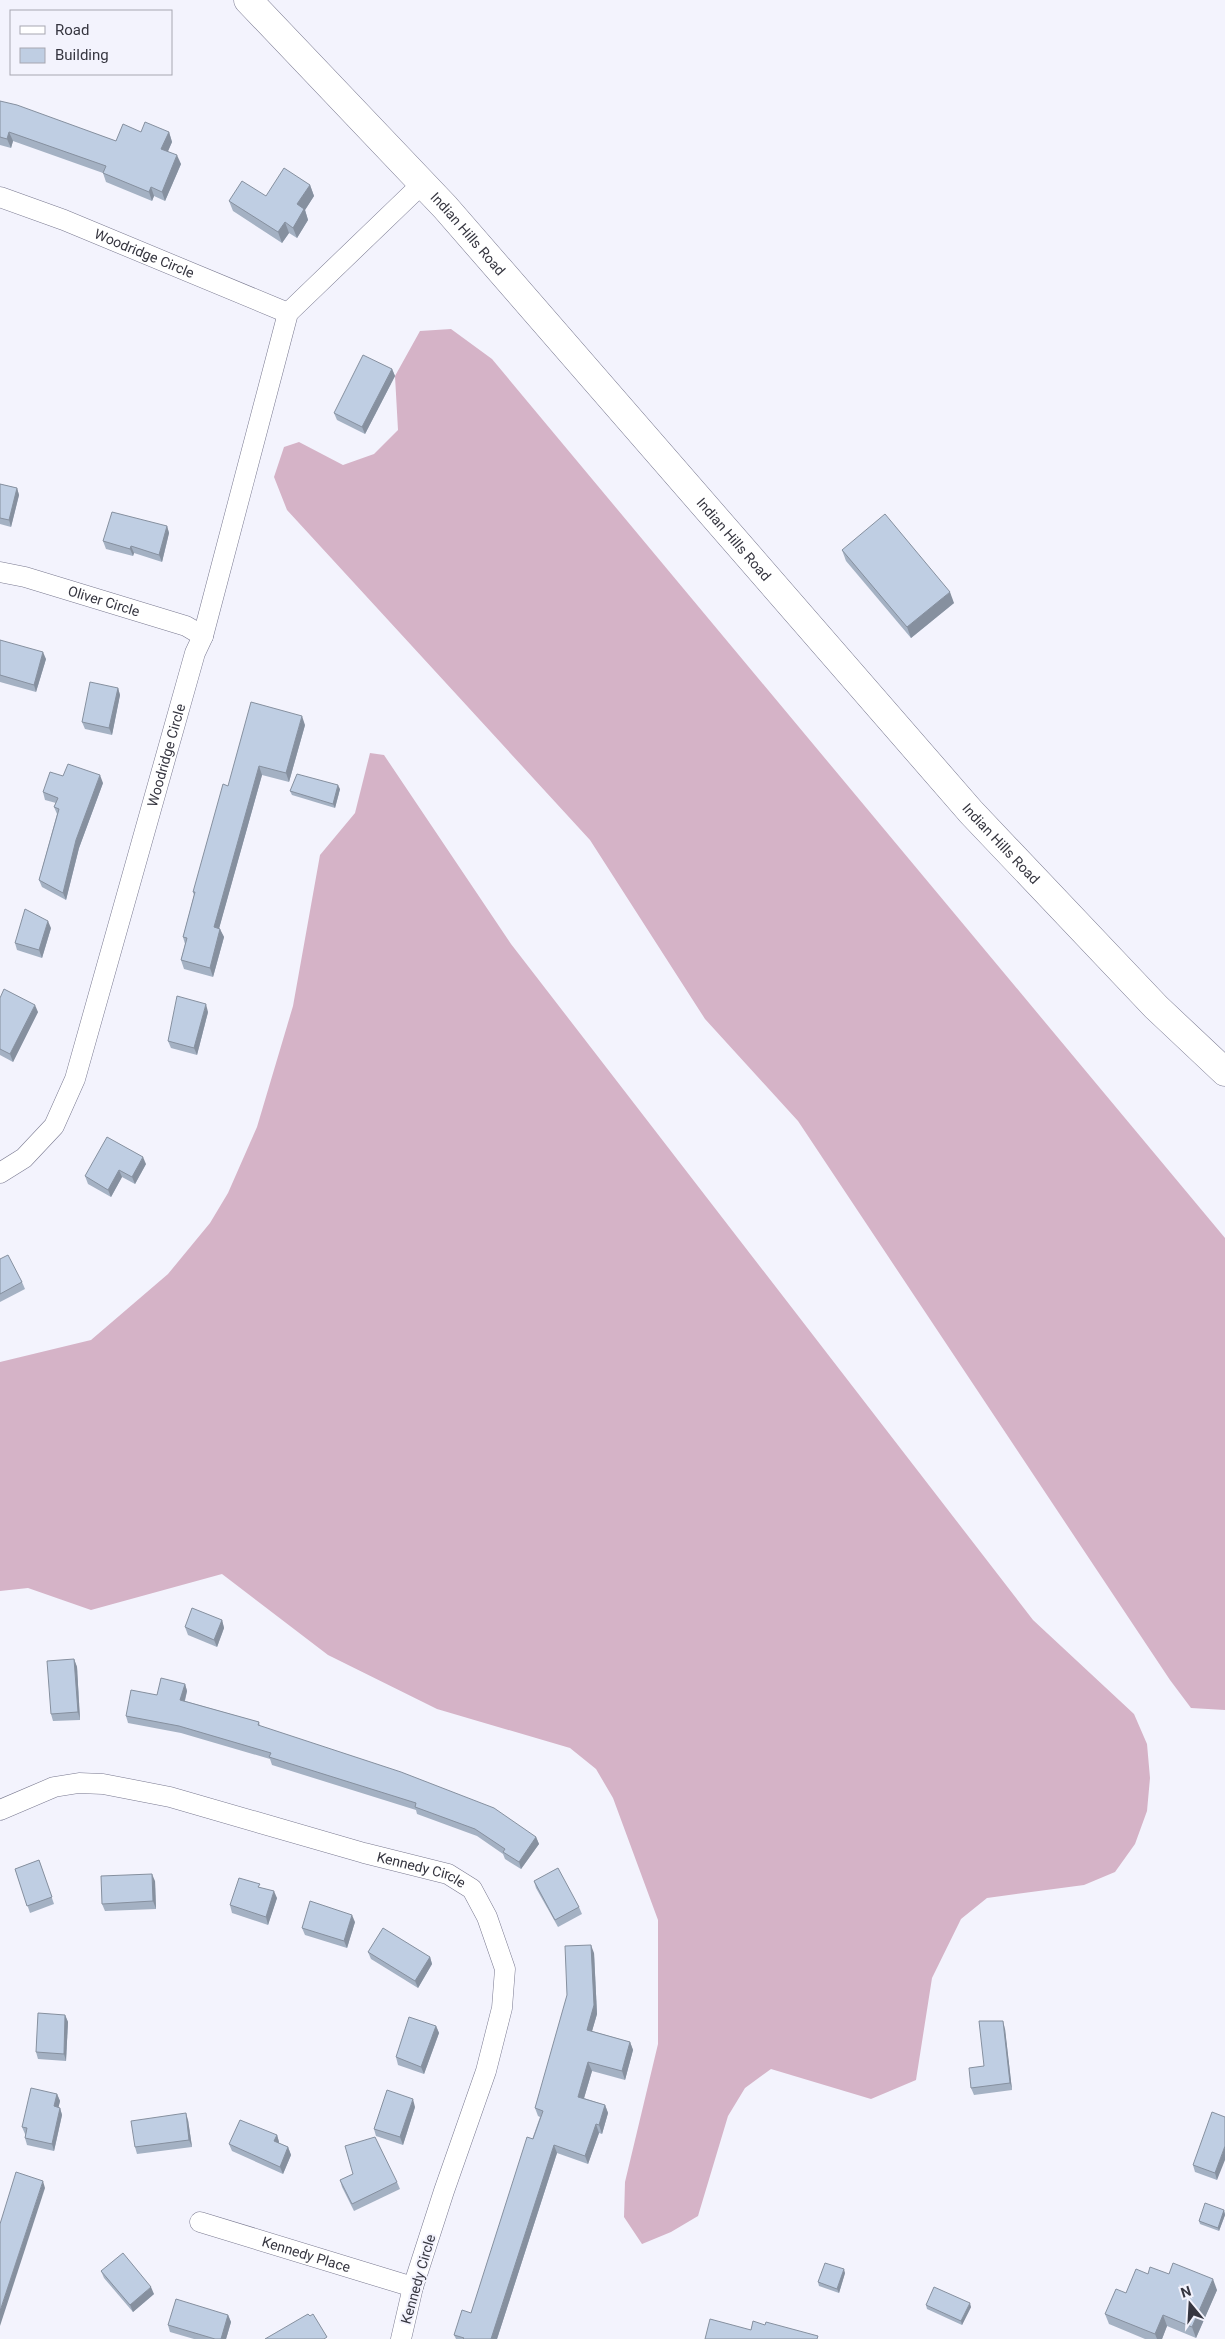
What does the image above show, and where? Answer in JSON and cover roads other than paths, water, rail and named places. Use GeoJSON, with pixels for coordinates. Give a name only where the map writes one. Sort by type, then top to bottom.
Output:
{"type":"FeatureCollection","features":[{"type":"Feature","properties":{"kind":"street","name":"Indian Hills Road"},"geometry":{"type":"LineString","coordinates":[[248,0],[423,184],[971,812],[1156,1007],[1225,1072]]}},
{"type":"Feature","properties":{"kind":"street"},"geometry":{"type":"LineString","coordinates":[[288,313],[423,184]]}},
{"type":"Feature","properties":{"kind":"street","name":"Woodridge Circle"},"geometry":{"type":"LineString","coordinates":[[0,197],[64,220],[288,313],[203,636],[195,653],[75,1079],[54,1126],[24,1158],[0,1173]]}},
{"type":"Feature","properties":{"kind":"street","name":"Oliver Circle"},"geometry":{"type":"LineString","coordinates":[[0,572],[25,577],[186,626],[203,636]]}},
{"type":"Feature","properties":{"kind":"street","name":"Kennedy Circle"},"geometry":{"type":"LineString","coordinates":[[0,1810],[54,1787],[79,1783],[103,1784],[170,1797],[364,1853],[448,1874],[472,1889],[487,1917],[505,1968],[502,2008],[486,2071],[444,2191],[414,2287],[401,2339]]}},
{"type":"Feature","properties":{"kind":"street","name":"Kennedy Place"},"geometry":{"type":"LineString","coordinates":[[200,2222],[414,2287]]}}]}
